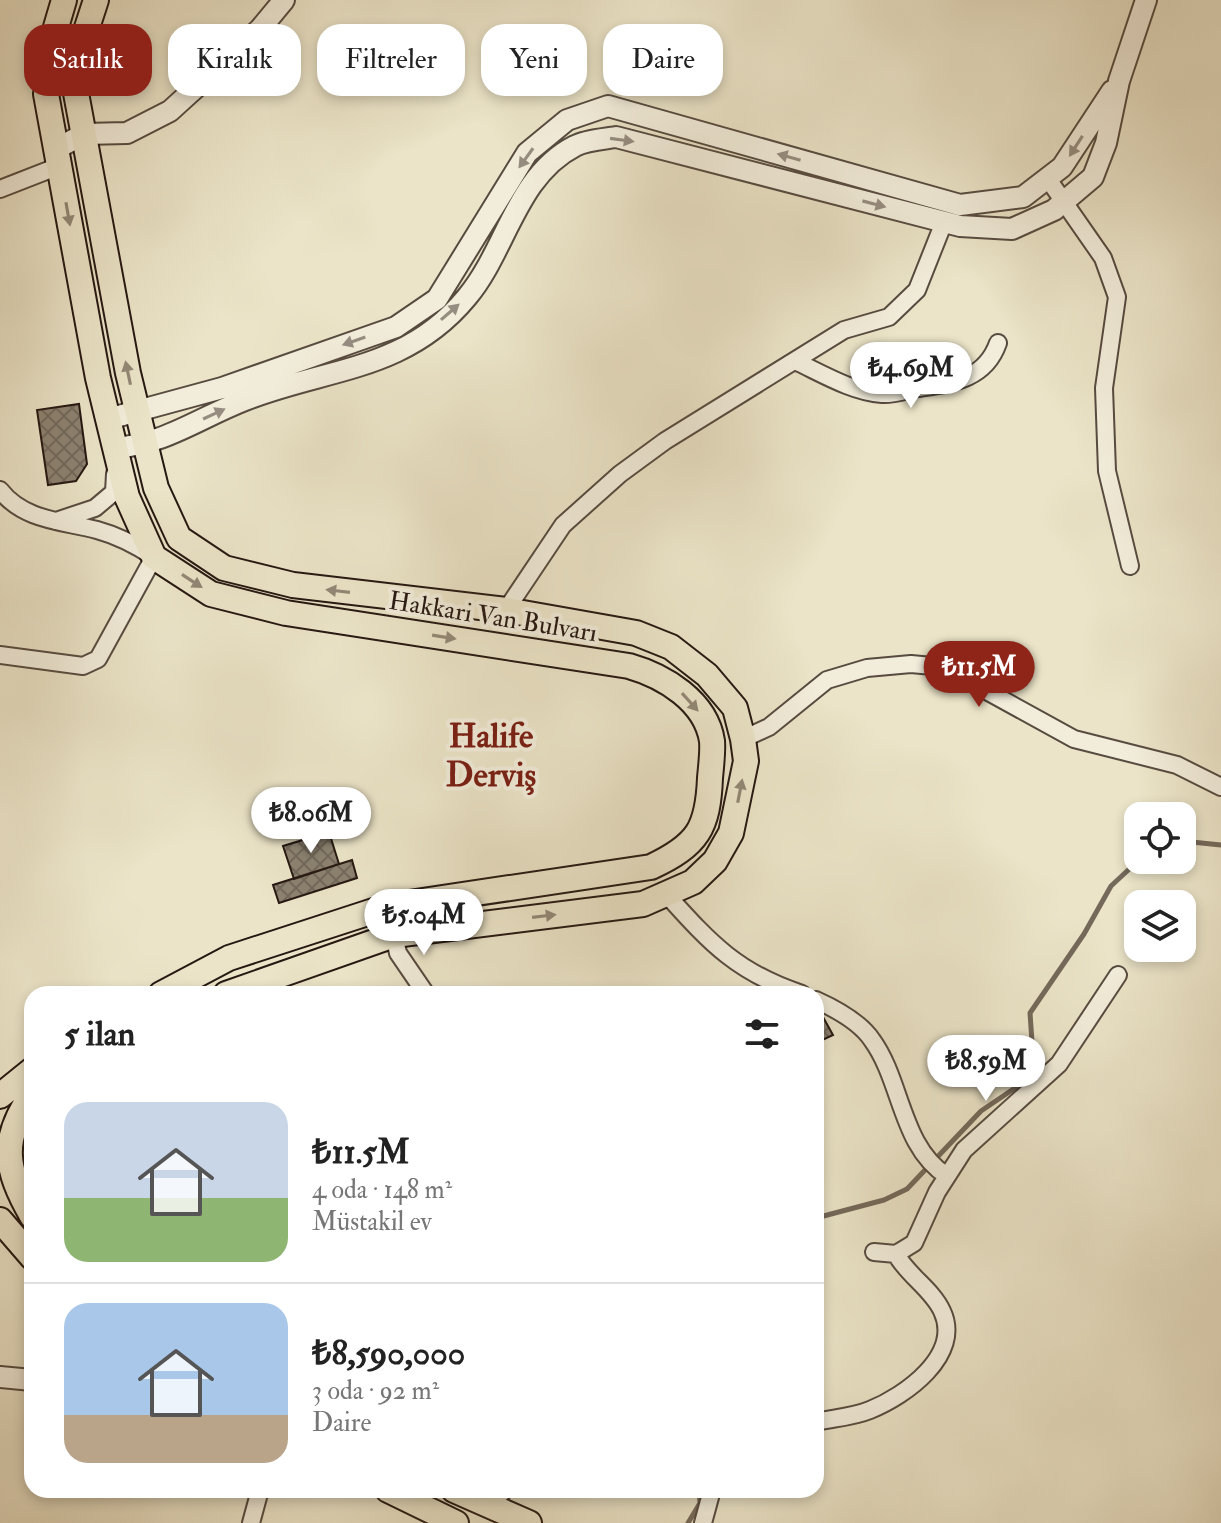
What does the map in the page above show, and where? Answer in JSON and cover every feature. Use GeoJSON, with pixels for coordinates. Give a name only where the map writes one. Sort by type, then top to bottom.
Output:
{"type":"FeatureCollection","features":[{"type":"Feature","properties":{"kind":"main road"},"geometry":{"type":"LineString","coordinates":[[64,0],[54,34],[46,94],[108,419],[127,497],[154,557]]}},
{"type":"Feature","properties":{"kind":"main road","name":"Hakkari Van Bulvarı"},"geometry":{"type":"LineString","coordinates":[[96,0],[83,40],[76,93],[145,445],[156,488],[179,538],[224,568],[293,585],[506,610],[636,633],[671,647],[707,675],[735,708],[743,739],[746,761],[731,833],[715,861],[693,882],[667,895],[643,904],[394,935],[249,986]]}},
{"type":"Feature","properties":{"kind":"main road","name":"Hakkari Van Bulvarı"},"geometry":{"type":"LineString","coordinates":[[154,557],[211,594],[286,613],[629,666],[656,674],[680,692],[702,716],[712,740],[709,811],[700,831],[681,853],[627,872],[389,906],[229,958],[176,986]]}},
{"type":"Feature","properties":{"kind":"main road"},"geometry":{"type":"LineString","coordinates":[[0,1096],[24,1076]]}},
{"type":"Feature","properties":{"kind":"main road"},"geometry":{"type":"LineString","coordinates":[[24,1108],[4,1152],[24,1199]]}},
{"type":"Feature","properties":{"kind":"main road"},"geometry":{"type":"LineString","coordinates":[[0,1220],[24,1248]]}},
{"type":"Feature","properties":{"kind":"main road"},"geometry":{"type":"LineString","coordinates":[[404,1498],[456,1523]]}},
{"type":"Feature","properties":{"kind":"main road"},"geometry":{"type":"LineString","coordinates":[[496,1498],[529,1523]]}},
{"type":"Feature","properties":{"kind":"street"},"geometry":{"type":"LineString","coordinates":[[0,189],[58,158],[84,134],[127,133],[170,111],[260,29],[284,0]]}},
{"type":"Feature","properties":{"kind":"street"},"geometry":{"type":"LineString","coordinates":[[52,522],[95,508],[114,492],[115,448],[145,445],[246,399],[375,363],[425,334],[467,297],[536,178],[575,145],[616,137],[944,222],[1012,229],[1054,210],[1093,177],[1106,143],[1119,81],[1146,0]]}},
{"type":"Feature","properties":{"kind":"street"},"geometry":{"type":"LineString","coordinates":[[108,419],[222,388],[396,327],[437,299],[527,153],[567,120],[608,106],[960,205],[1023,197],[1048,179],[1062,167],[1119,81]]}},
{"type":"Feature","properties":{"kind":"street"},"geometry":{"type":"LineString","coordinates":[[1048,179],[1066,200],[1103,258],[1117,297],[1104,388],[1107,471],[1130,566]]}},
{"type":"Feature","properties":{"kind":"street"},"geometry":{"type":"LineString","coordinates":[[506,610],[563,525],[620,474],[665,441],[844,330],[889,317],[917,290],[944,222]]}},
{"type":"Feature","properties":{"kind":"street"},"geometry":{"type":"LineString","coordinates":[[795,361],[847,384],[882,394],[949,385],[968,378],[981,371],[998,343]]}},
{"type":"Feature","properties":{"kind":"street"},"geometry":{"type":"LineString","coordinates":[[0,490],[10,503],[52,522],[96,530],[133,543],[154,557],[98,659],[83,666],[0,655]]}},
{"type":"Feature","properties":{"kind":"street"},"geometry":{"type":"LineString","coordinates":[[743,739],[769,727],[827,680],[867,668],[911,664],[943,667],[1074,739],[1177,765],[1221,787]]}},
{"type":"Feature","properties":{"kind":"street"},"geometry":{"type":"LineString","coordinates":[[667,895],[728,960],[780,986]]}},
{"type":"Feature","properties":{"kind":"street"},"geometry":{"type":"LineString","coordinates":[[394,935],[398,953],[421,986]]}},
{"type":"Feature","properties":{"kind":"street"},"geometry":{"type":"LineString","coordinates":[[874,1252],[896,1254],[918,1239],[938,1169],[1059,1064],[1118,975]]}},
{"type":"Feature","properties":{"kind":"street"},"geometry":{"type":"LineString","coordinates":[[824,1005],[859,1026],[873,1041],[938,1169]]}},
{"type":"Feature","properties":{"kind":"street"},"geometry":{"type":"LineString","coordinates":[[824,1421],[855,1415],[886,1402],[924,1375],[943,1347],[947,1329],[940,1306],[896,1254]]}},
{"type":"Feature","properties":{"kind":"street"},"geometry":{"type":"LineString","coordinates":[[0,1377],[24,1379]]}},
{"type":"Feature","properties":{"kind":"street"},"geometry":{"type":"LineString","coordinates":[[251,1523],[258,1498]]}},
{"type":"Feature","properties":{"kind":"street"},"geometry":{"type":"LineString","coordinates":[[703,1523],[710,1498]]}},
{"type":"Feature","properties":{"kind":"building"},"geometry":{"type":"Polygon","coordinates":[[[79,404],[87,464],[76,481],[48,485],[37,410],[79,404]]]}},
{"type":"Feature","properties":{"kind":"building"},"geometry":{"type":"Polygon","coordinates":[[[329,832],[339,864],[294,879],[283,846],[329,832]]]}},
{"type":"Feature","properties":{"kind":"building"},"geometry":{"type":"Polygon","coordinates":[[[352,860],[357,878],[279,903],[273,885],[352,860]]]}},
{"type":"Feature","properties":{"kind":"building"},"geometry":{"type":"Polygon","coordinates":[[[824,1019],[833,1035],[824,1039],[824,1019]]]}},
{"type":"Feature","properties":{"kind":"waterway"},"geometry":{"type":"LineString","coordinates":[[1196,842],[1221,845]]}},
{"type":"Feature","properties":{"kind":"waterway"},"geometry":{"type":"LineString","coordinates":[[824,1216],[884,1200],[907,1189],[981,1111],[1021,1084],[1033,1056],[1030,1013],[1084,934],[1111,886],[1124,874]]}},
{"type":"Feature","properties":{"kind":"waterway"},"geometry":{"type":"LineString","coordinates":[[688,1523],[700,1503],[700,1498]]}},
{"type":"Feature","properties":{"kind":"district","name":"Halife Derviş"},"geometry":{"type":"Point","coordinates":[491,756]}}]}
